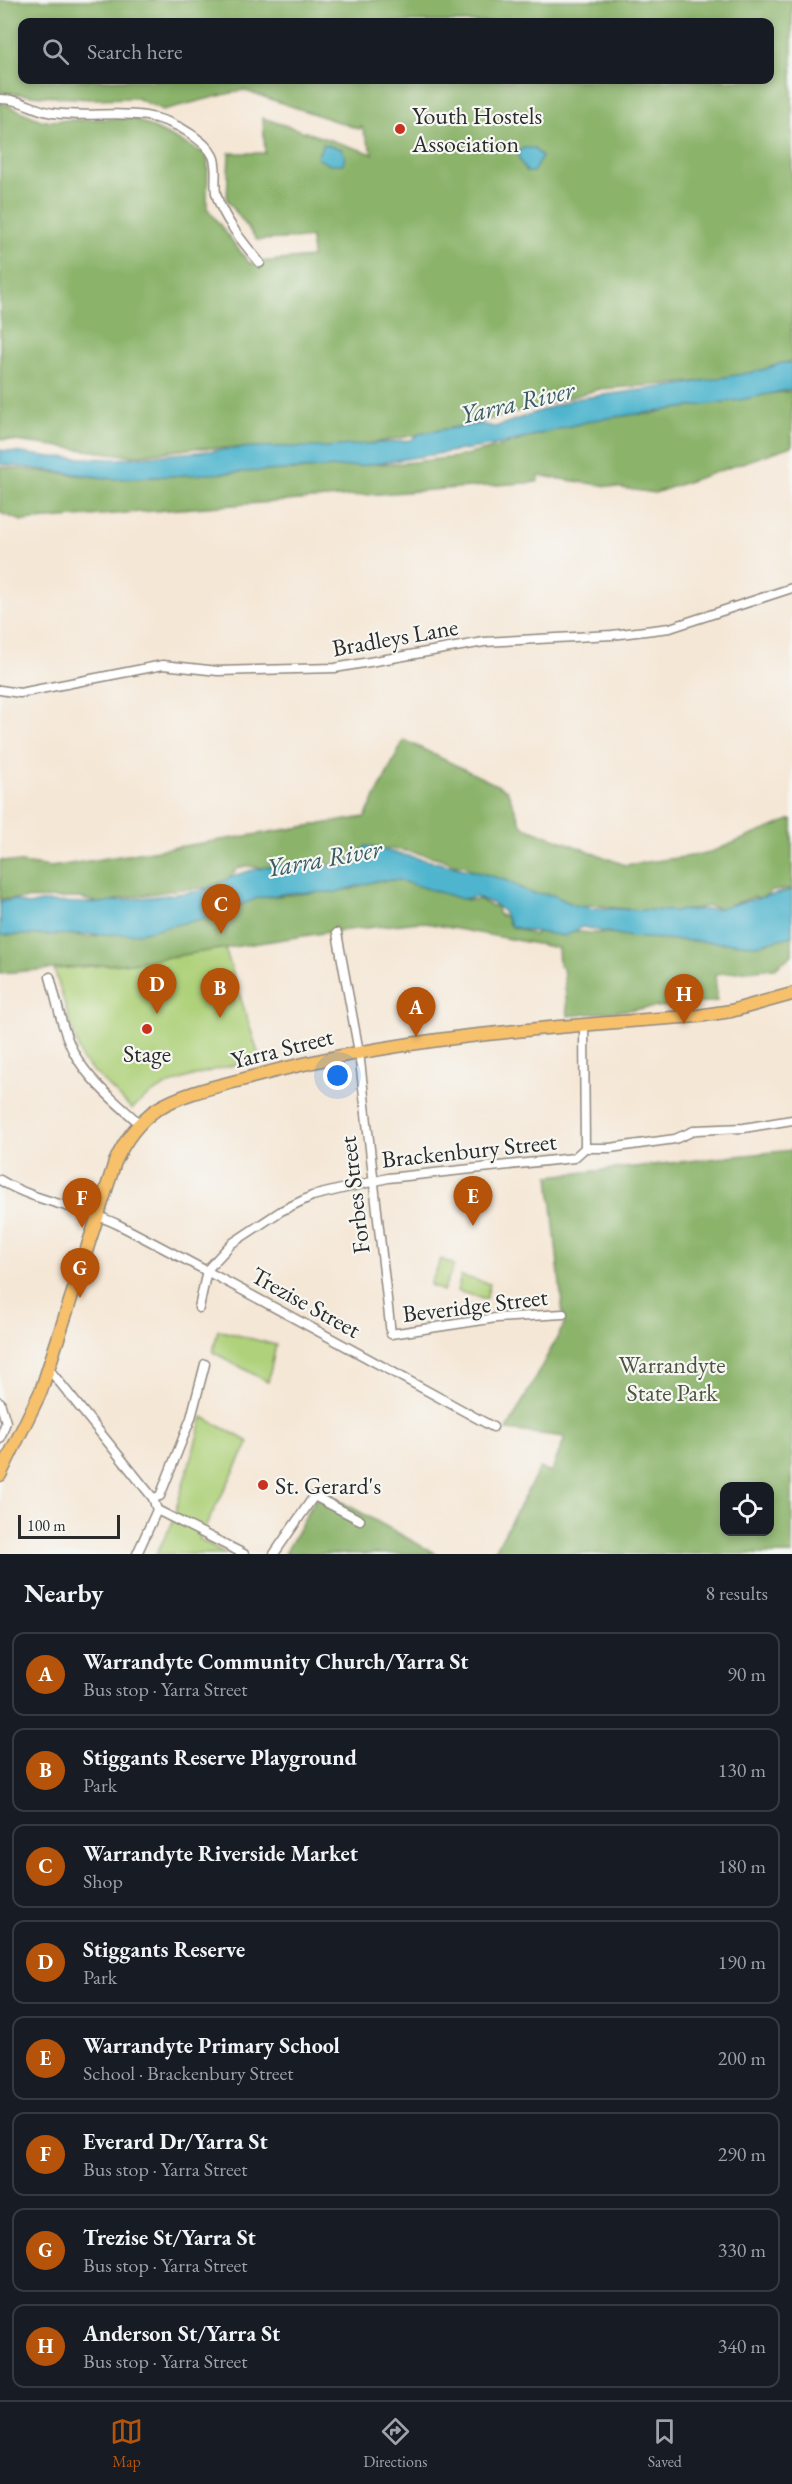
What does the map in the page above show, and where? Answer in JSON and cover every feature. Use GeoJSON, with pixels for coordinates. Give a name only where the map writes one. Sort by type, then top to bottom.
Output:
{"type":"FeatureCollection","features":[{"type":"Feature","properties":{"kind":"main road","name":"Yarra Street"},"geometry":{"type":"LineString","coordinates":[[0,1475],[6,1455],[48,1368],[122,1147],[156,1110],[193,1094],[284,1068],[358,1052],[486,1034],[698,1016],[731,1011],[792,994]]}},
{"type":"Feature","properties":{"kind":"street"},"geometry":{"type":"LineString","coordinates":[[0,99],[18,99],[50,112],[140,113],[176,124],[206,145],[214,159],[216,193],[220,203],[240,238],[260,262]]}},
{"type":"Feature","properties":{"kind":"street","name":"Bradleys Lane"},"geometry":{"type":"LineString","coordinates":[[0,690],[20,693],[163,665],[218,671],[335,668],[484,642],[612,636],[670,628],[792,588]]}},
{"type":"Feature","properties":{"kind":"street","name":"Forbes Street"},"geometry":{"type":"LineString","coordinates":[[337,933],[358,1052],[371,1181],[391,1334]]}},
{"type":"Feature","properties":{"kind":"street"},"geometry":{"type":"LineString","coordinates":[[50,977],[74,1052],[99,1084],[140,1125]]}},
{"type":"Feature","properties":{"kind":"street"},"geometry":{"type":"LineString","coordinates":[[584,1024],[585,1148]]}},
{"type":"Feature","properties":{"kind":"street","name":"Brackenbury Street"},"geometry":{"type":"LineString","coordinates":[[207,1270],[231,1244],[281,1211],[312,1196],[371,1181],[574,1158],[585,1148],[610,1148],[675,1139],[696,1130],[744,1128],[792,1119]]}},
{"type":"Feature","properties":{"kind":"street","name":"Trezise Street"},"geometry":{"type":"LineString","coordinates":[[0,1180],[36,1198],[98,1215],[207,1270],[493,1427]]}},
{"type":"Feature","properties":{"kind":"street"},"geometry":{"type":"LineString","coordinates":[[351,1186],[366,1191],[374,1201]]}},
{"type":"Feature","properties":{"kind":"street"},"geometry":{"type":"LineString","coordinates":[[199,1308],[207,1270]]}},
{"type":"Feature","properties":{"kind":"street","name":"Beveridge Street"},"geometry":{"type":"LineString","coordinates":[[391,1334],[496,1318],[563,1314]]}},
{"type":"Feature","properties":{"kind":"street"},"geometry":{"type":"LineString","coordinates":[[153,1498],[160,1496],[191,1418],[205,1364]]}},
{"type":"Feature","properties":{"kind":"street"},"geometry":{"type":"LineString","coordinates":[[48,1368],[153,1498],[157,1510],[137,1554]]}},
{"type":"Feature","properties":{"kind":"street"},"geometry":{"type":"LineString","coordinates":[[0,1402],[6,1422],[0,1439]]}},
{"type":"Feature","properties":{"kind":"street"},"geometry":{"type":"LineString","coordinates":[[274,1554],[314,1496],[360,1520]]}},
{"type":"Feature","properties":{"kind":"street"},"geometry":{"type":"LineString","coordinates":[[157,1510],[244,1554]]}},
{"type":"Feature","properties":{"kind":"green space"},"geometry":{"type":"Polygon","coordinates":[[[0,0],[792,0],[792,360],[776,369],[746,378],[600,389],[477,423],[348,448],[196,448],[132,456],[0,439],[0,102],[43,121],[133,118],[208,155],[207,208],[249,263],[312,257],[311,238],[257,240],[227,200],[229,153],[265,153],[263,118],[373,154],[361,126],[359,129],[243,90],[163,110],[136,98],[89,99],[0,93],[0,0]]]}},
{"type":"Feature","properties":{"kind":"green space"},"geometry":{"type":"Polygon","coordinates":[[[792,391],[792,446],[655,493],[540,476],[537,482],[22,521],[0,513],[0,467],[98,477],[135,478],[404,463],[457,457],[506,445],[582,420],[630,414],[652,414],[679,405],[792,391]]]}},
{"type":"Feature","properties":{"kind":"green space"},"geometry":{"type":"Polygon","coordinates":[[[404,740],[507,790],[522,826],[625,865],[706,854],[792,819],[792,889],[772,891],[762,898],[754,897],[729,905],[726,910],[708,906],[683,911],[649,912],[593,905],[576,906],[521,893],[492,876],[473,871],[464,865],[455,865],[418,853],[393,849],[369,849],[351,857],[346,868],[341,863],[333,865],[324,862],[312,869],[274,870],[247,866],[238,868],[228,879],[211,888],[181,889],[118,899],[104,904],[79,898],[0,899],[0,860],[51,867],[365,817],[404,740]]]}},
{"type":"Feature","properties":{"kind":"green space"},"geometry":{"type":"Polygon","coordinates":[[[406,873],[452,896],[471,900],[479,899],[491,906],[497,906],[498,914],[506,917],[510,926],[534,935],[538,931],[568,933],[573,930],[593,933],[792,934],[792,955],[775,968],[715,974],[717,1001],[568,1016],[563,968],[559,965],[558,948],[420,922],[329,932],[131,963],[0,973],[0,930],[63,933],[87,937],[205,918],[255,898],[352,889],[379,877],[382,881],[394,880],[406,873]]]}},
{"type":"Feature","properties":{"kind":"green space"},"geometry":{"type":"Polygon","coordinates":[[[225,948],[260,1059],[175,1082],[159,1089],[132,1109],[82,1060],[54,969],[131,963],[225,948]]]}},
{"type":"Feature","properties":{"kind":"green space","name":"Warrandyte State Park"},"geometry":{"type":"Polygon","coordinates":[[[792,1150],[792,1554],[493,1554],[540,1468],[551,1473],[565,1437],[507,1430],[564,1325],[549,1176],[792,1150]]]}},
{"type":"Feature","properties":{"kind":"green space"},"geometry":{"type":"Polygon","coordinates":[[[441,1259],[454,1265],[443,1291],[430,1285],[441,1259]]]}},
{"type":"Feature","properties":{"kind":"green space"},"geometry":{"type":"Polygon","coordinates":[[[461,1276],[490,1284],[486,1299],[457,1291],[461,1276]]]}},
{"type":"Feature","properties":{"kind":"green space"},"geometry":{"type":"Polygon","coordinates":[[[218,1330],[276,1345],[268,1382],[213,1352],[218,1330]]]}},
{"type":"Feature","properties":{"kind":"green space"},"geometry":{"type":"Polygon","coordinates":[[[203,1417],[249,1442],[199,1539],[227,1554],[156,1554],[171,1526],[203,1417]]]}},
{"type":"Feature","properties":{"kind":"green space"},"geometry":{"type":"Polygon","coordinates":[[[320,1490],[436,1554],[285,1554],[320,1490]]]}},
{"type":"Feature","properties":{"kind":"water"},"geometry":{"type":"Polygon","coordinates":[[[323,144],[342,149],[345,157],[343,164],[328,164],[317,158],[323,144]]]}},
{"type":"Feature","properties":{"kind":"water"},"geometry":{"type":"Polygon","coordinates":[[[523,148],[534,148],[542,157],[533,172],[527,172],[519,159],[518,152],[523,148]]]}},
{"type":"Feature","properties":{"kind":"water"},"geometry":{"type":"Polygon","coordinates":[[[782,363],[792,363],[792,389],[740,400],[594,420],[501,444],[360,466],[113,479],[0,464],[0,450],[51,457],[117,459],[254,447],[325,447],[411,440],[419,434],[440,430],[481,424],[495,427],[574,399],[686,384],[759,371],[782,363]]]}},
{"type":"Feature","properties":{"kind":"water"},"geometry":{"type":"Polygon","coordinates":[[[366,846],[477,872],[505,880],[530,893],[553,895],[574,905],[590,908],[673,911],[715,909],[792,890],[792,936],[757,945],[631,937],[582,927],[565,936],[511,926],[502,910],[476,897],[462,899],[398,880],[380,880],[336,892],[290,893],[258,898],[210,917],[135,934],[0,935],[0,901],[15,900],[29,905],[41,902],[99,903],[201,891],[246,872],[274,866],[316,865],[344,868],[366,846]]]}},
{"type":"Feature","properties":{"kind":"place","name":"Youth Hostels Association"},"geometry":{"type":"Point","coordinates":[400,129]}},
{"type":"Feature","properties":{"kind":"place","name":"Warrandyte Riverside Market"},"geometry":{"type":"Point","coordinates":[221,934]}},
{"type":"Feature","properties":{"kind":"place","name":"Stiggants Reserve"},"geometry":{"type":"Point","coordinates":[157,1014]}},
{"type":"Feature","properties":{"kind":"place","name":"Stiggants Reserve Playground"},"geometry":{"type":"Point","coordinates":[220,1018]}},
{"type":"Feature","properties":{"kind":"place","name":"Anderson St/Yarra St"},"geometry":{"type":"Point","coordinates":[684,1024]}},
{"type":"Feature","properties":{"kind":"place","name":"Stage"},"geometry":{"type":"Point","coordinates":[147,1029]}},
{"type":"Feature","properties":{"kind":"place","name":"Warrandyte Community Church/Yarra St"},"geometry":{"type":"Point","coordinates":[416,1037]}},
{"type":"Feature","properties":{"kind":"place","name":"Warrandyte Primary School"},"geometry":{"type":"Point","coordinates":[473,1226]}},
{"type":"Feature","properties":{"kind":"place","name":"Everard Dr/Yarra St"},"geometry":{"type":"Point","coordinates":[82,1228]}},
{"type":"Feature","properties":{"kind":"place","name":"Trezise St/Yarra St"},"geometry":{"type":"Point","coordinates":[80,1298]}},
{"type":"Feature","properties":{"kind":"place","name":"St. Gerard's"},"geometry":{"type":"Point","coordinates":[263,1485]}},
{"type":"Feature","properties":{"kind":"water label","name":"Yarra River"},"geometry":{"type":"Point","coordinates":[517,402]}},
{"type":"Feature","properties":{"kind":"water label","name":"Yarra River"},"geometry":{"type":"Point","coordinates":[324,858]}}]}
